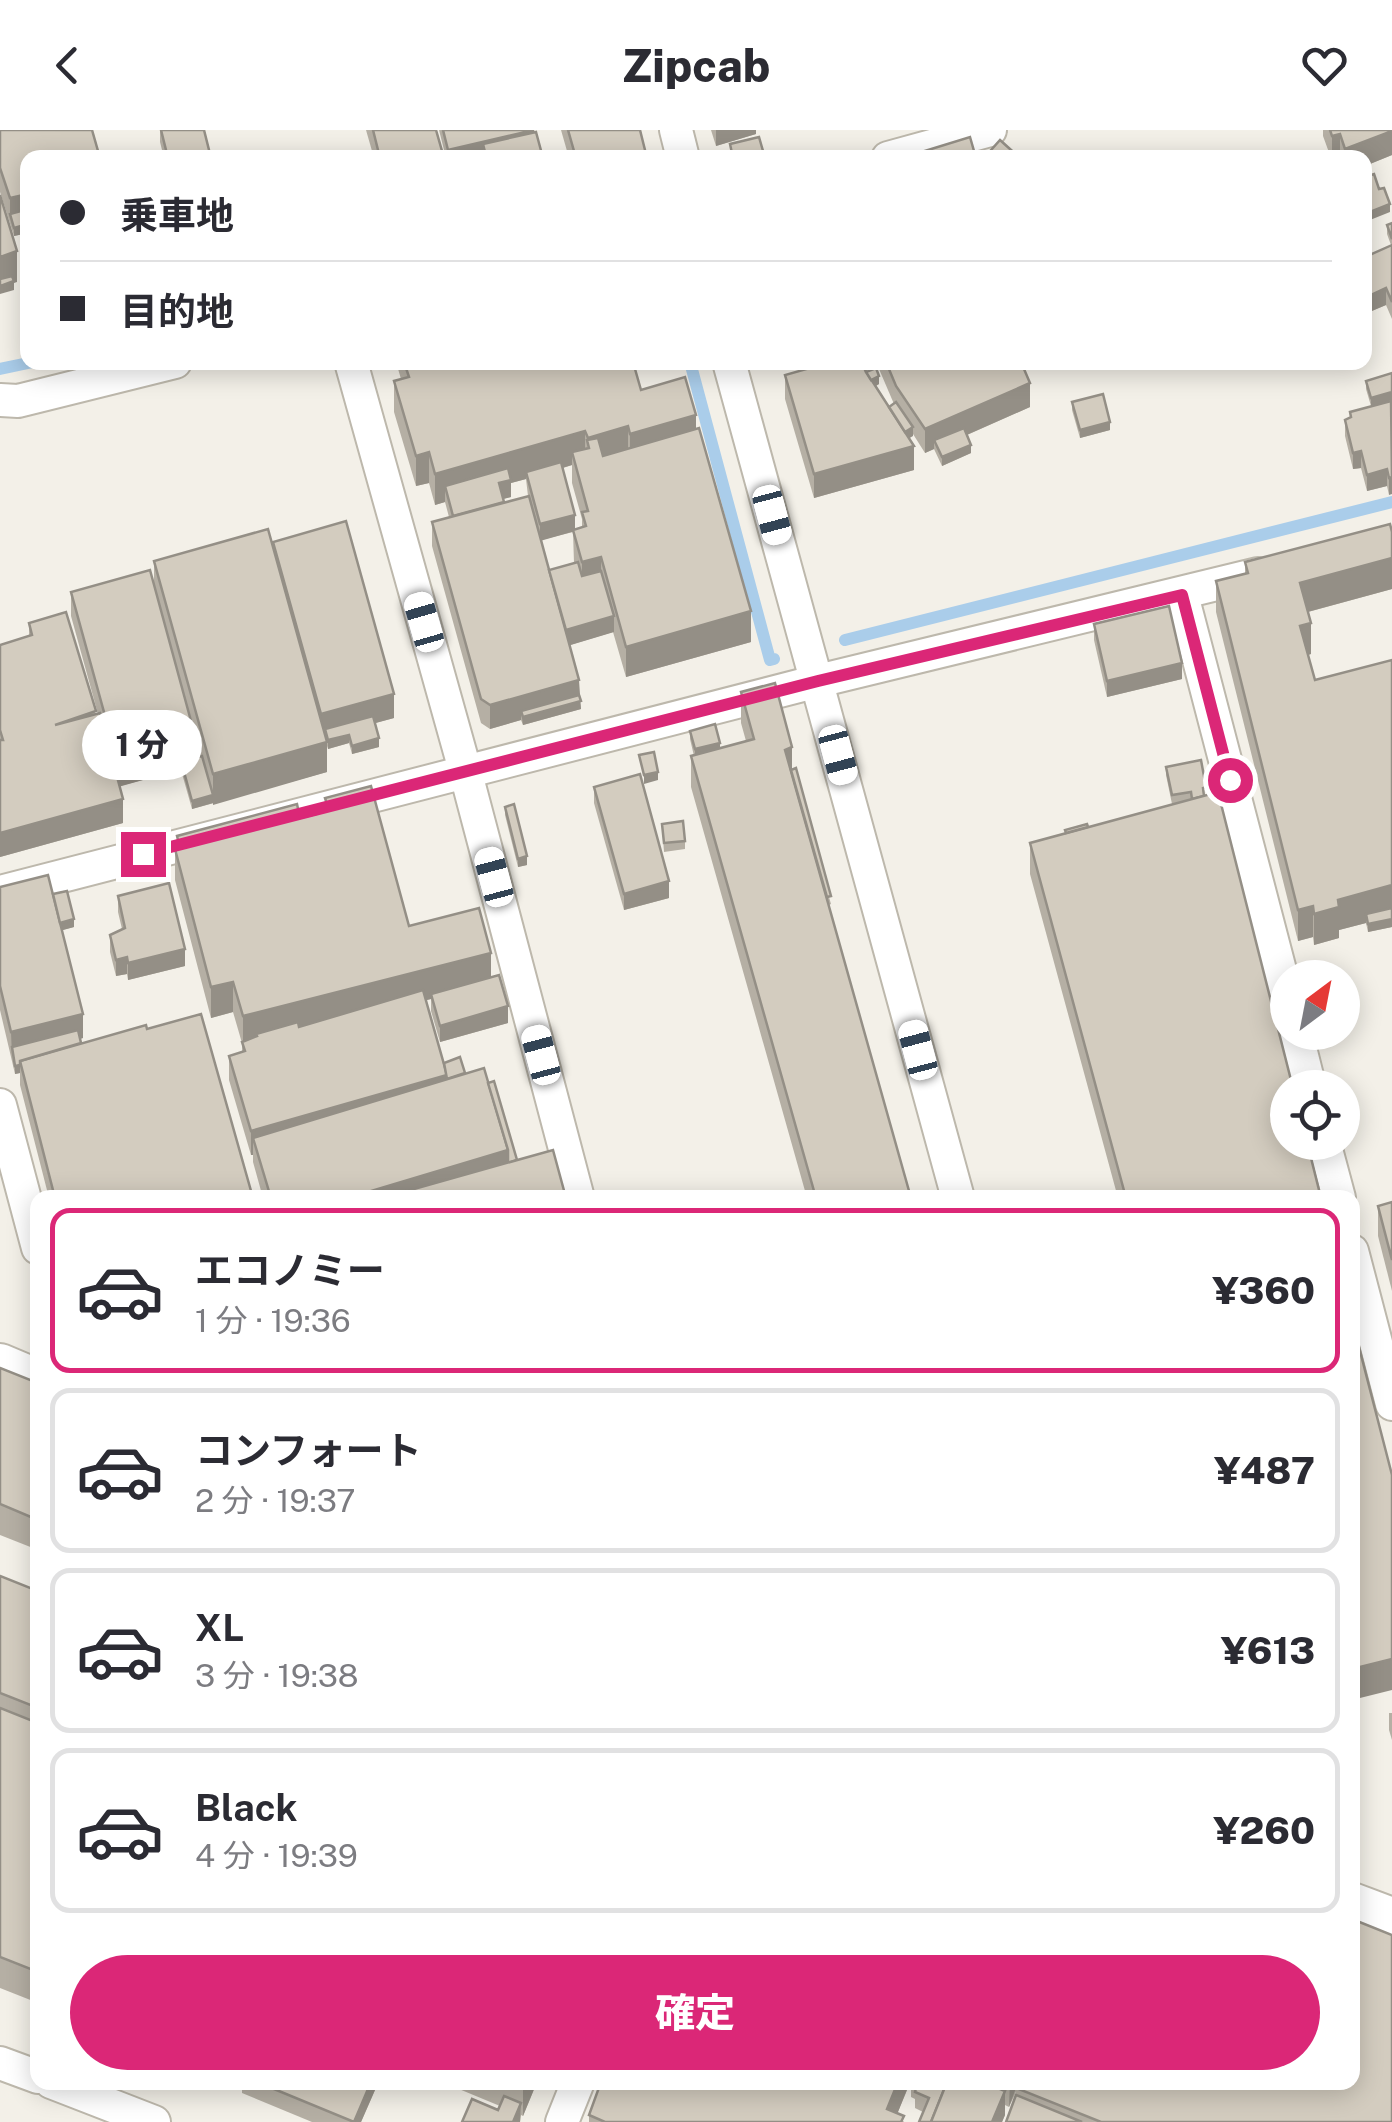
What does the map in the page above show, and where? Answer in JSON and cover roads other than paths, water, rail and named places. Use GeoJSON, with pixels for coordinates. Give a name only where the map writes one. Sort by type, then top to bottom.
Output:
{"type":"FeatureCollection","features":[{"type":"Feature","properties":{"kind":"street"},"geometry":{"type":"LineString","coordinates":[[917,150],[990,130]]}},
{"type":"Feature","properties":{"kind":"street"},"geometry":{"type":"LineString","coordinates":[[0,400],[18,402],[144,370]]}},
{"type":"Feature","properties":{"kind":"street"},"geometry":{"type":"LineString","coordinates":[[353,370],[465,770],[576,1190]]}},
{"type":"Feature","properties":{"kind":"street"},"geometry":{"type":"LineString","coordinates":[[730,370],[956,1190]]}},
{"type":"Feature","properties":{"kind":"street"},"geometry":{"type":"LineString","coordinates":[[0,892],[465,770],[1182,595],[1297,563]]}},
{"type":"Feature","properties":{"kind":"street"},"geometry":{"type":"LineString","coordinates":[[1182,595],[1277,960]]}},
{"type":"Feature","properties":{"kind":"street"},"geometry":{"type":"LineString","coordinates":[[0,1105],[30,1218]]}},
{"type":"Feature","properties":{"kind":"street"},"geometry":{"type":"LineString","coordinates":[[1328,1160],[1336,1190]]}},
{"type":"Feature","properties":{"kind":"street"},"geometry":{"type":"LineString","coordinates":[[1360,1282],[1392,1404]]}},
{"type":"Feature","properties":{"kind":"street"},"geometry":{"type":"LineString","coordinates":[[0,1364],[30,1377]]}},
{"type":"Feature","properties":{"kind":"street"},"geometry":{"type":"LineString","coordinates":[[1360,1906],[1392,1918]]}},
{"type":"Feature","properties":{"kind":"street"},"geometry":{"type":"LineString","coordinates":[[0,2062],[30,2074]]}},
{"type":"Feature","properties":{"kind":"street"},"geometry":{"type":"LineString","coordinates":[[72,2090],[154,2122]]}},
{"type":"Feature","properties":{"kind":"street"},"geometry":{"type":"LineString","coordinates":[[562,2122],[575,2090]]}},
{"type":"Feature","properties":{"kind":"waterway"},"geometry":{"type":"LineString","coordinates":[[0,369],[20,365]]}},
{"type":"Feature","properties":{"kind":"waterway"},"geometry":{"type":"LineString","coordinates":[[692,370],[770,660],[774,659]]}},
{"type":"Feature","properties":{"kind":"waterway"},"geometry":{"type":"LineString","coordinates":[[845,640],[1392,502]]}}]}
